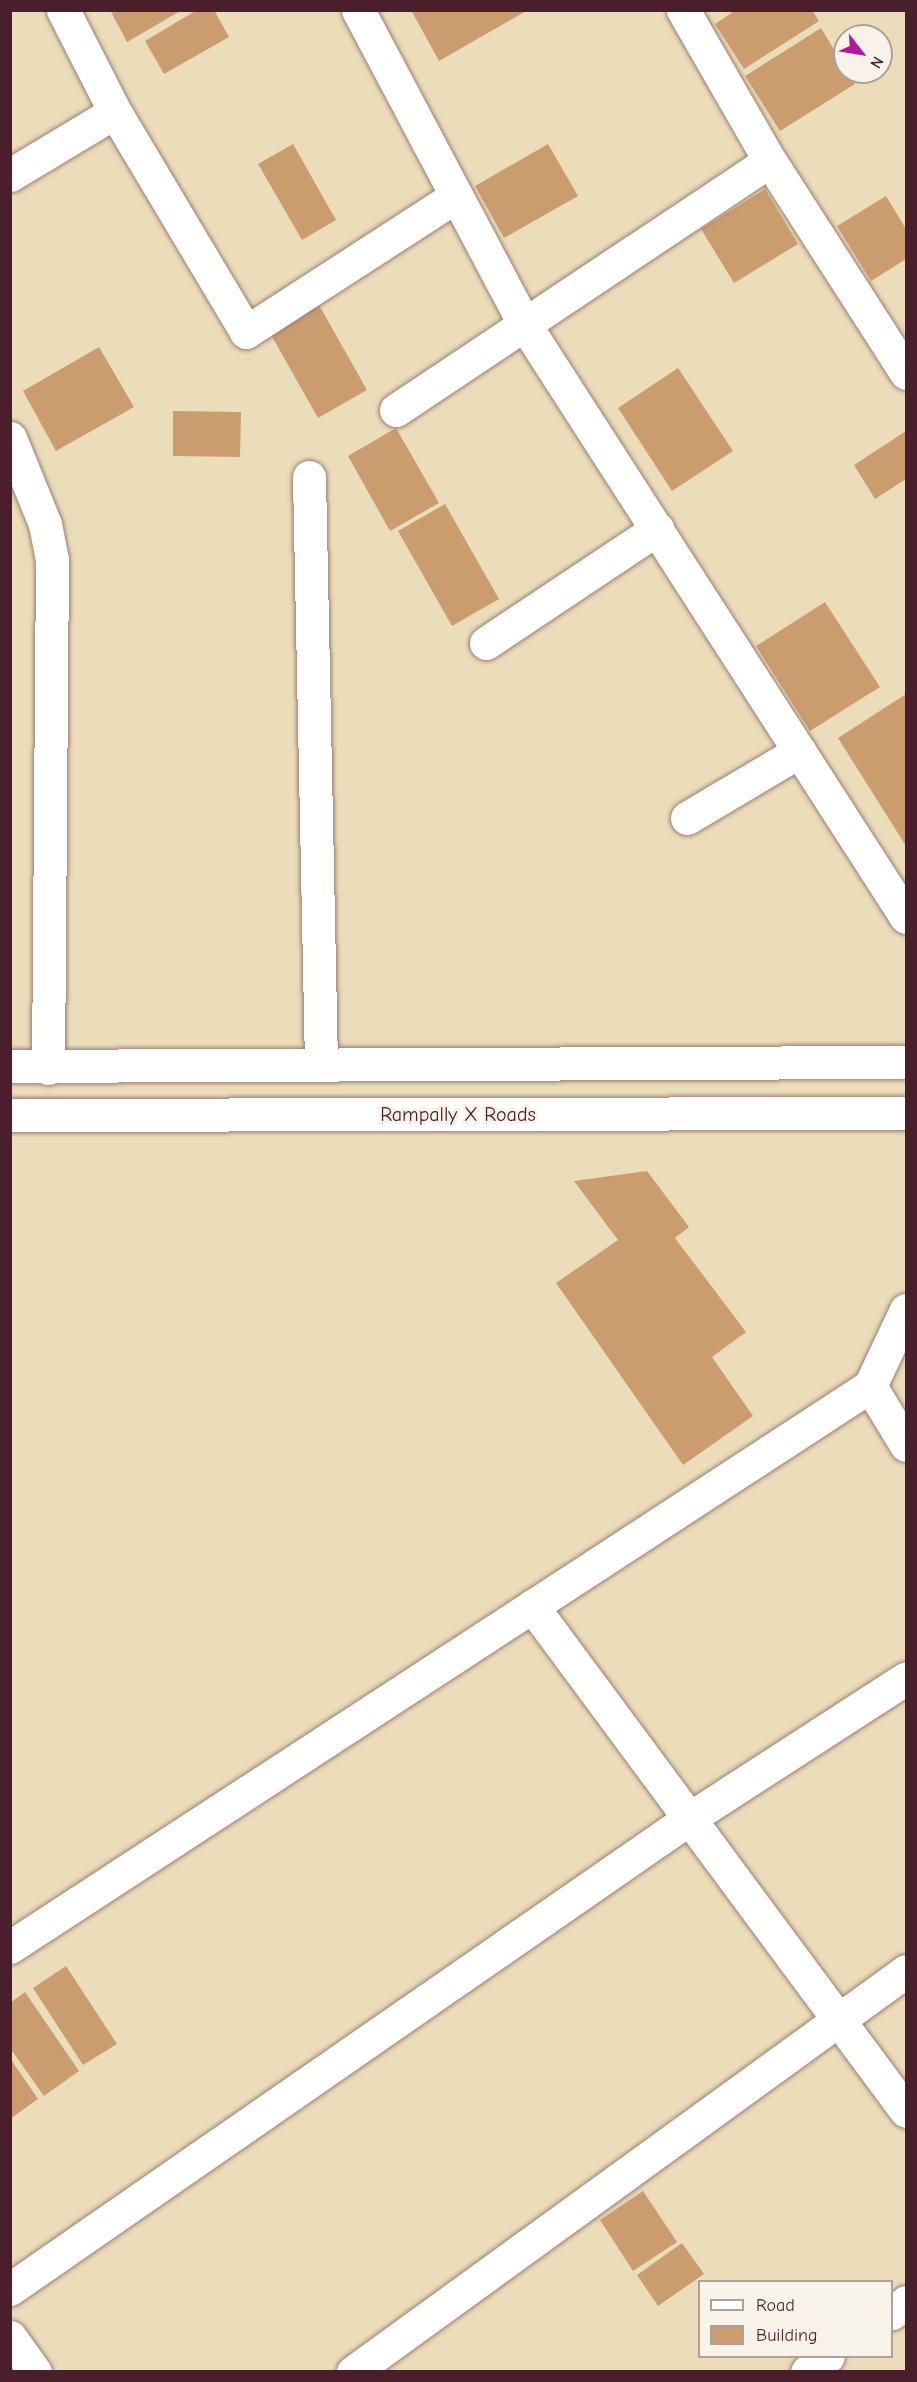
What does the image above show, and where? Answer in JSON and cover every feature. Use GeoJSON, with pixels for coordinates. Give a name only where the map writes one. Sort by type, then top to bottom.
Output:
{"type":"FeatureCollection","features":[{"type":"Feature","properties":{"kind":"street"},"geometry":{"type":"LineString","coordinates":[[63,10],[115,112],[246,332],[456,196]]}},
{"type":"Feature","properties":{"kind":"street"},"geometry":{"type":"LineString","coordinates":[[358,10],[525,324],[906,917]]}},
{"type":"Feature","properties":{"kind":"street"},"geometry":{"type":"LineString","coordinates":[[683,10],[770,161],[906,373]]}},
{"type":"Feature","properties":{"kind":"street"},"geometry":{"type":"LineString","coordinates":[[10,175],[115,112]]}},
{"type":"Feature","properties":{"kind":"street"},"geometry":{"type":"LineString","coordinates":[[396,410],[770,161]]}},
{"type":"Feature","properties":{"kind":"street"},"geometry":{"type":"LineString","coordinates":[[10,438],[45,524],[51,559],[48,1068]]}},
{"type":"Feature","properties":{"kind":"street"},"geometry":{"type":"LineString","coordinates":[[309,477],[321,1065]]}},
{"type":"Feature","properties":{"kind":"street"},"geometry":{"type":"LineString","coordinates":[[486,643],[657,529]]}},
{"type":"Feature","properties":{"kind":"street"},"geometry":{"type":"LineString","coordinates":[[687,818],[800,751]]}},
{"type":"Feature","properties":{"kind":"street"},"geometry":{"type":"LineString","coordinates":[[10,1066],[48,1068],[906,1062]]}},
{"type":"Feature","properties":{"kind":"street","name":"Rampally X Roads"},"geometry":{"type":"LineString","coordinates":[[10,1116],[906,1113]]}},
{"type":"Feature","properties":{"kind":"street"},"geometry":{"type":"LineString","coordinates":[[10,1947],[870,1386],[906,1310]]}},
{"type":"Feature","properties":{"kind":"street"},"geometry":{"type":"LineString","coordinates":[[870,1386],[906,1445]]}},
{"type":"Feature","properties":{"kind":"street"},"geometry":{"type":"LineString","coordinates":[[532,1606],[841,2019],[906,2111]]}},
{"type":"Feature","properties":{"kind":"street"},"geometry":{"type":"LineString","coordinates":[[10,2289],[690,1818],[906,1678]]}},
{"type":"Feature","properties":{"kind":"street"},"geometry":{"type":"LineString","coordinates":[[353,2372],[906,1971]]}},
{"type":"Feature","properties":{"kind":"street"},"geometry":{"type":"LineString","coordinates":[[893,2312],[906,2302]]}},
{"type":"Feature","properties":{"kind":"street"},"geometry":{"type":"LineString","coordinates":[[10,2337],[35,2372]]}},
{"type":"Feature","properties":{"kind":"street"},"geometry":{"type":"LineString","coordinates":[[807,2372],[825,2358]]}},
{"type":"Feature","properties":{"kind":"building"},"geometry":{"type":"Polygon","coordinates":[[[110,10],[182,10],[127,42],[110,10]]]}},
{"type":"Feature","properties":{"kind":"building"},"geometry":{"type":"Polygon","coordinates":[[[197,10],[214,10],[229,37],[164,74],[145,41],[197,10]]]}},
{"type":"Feature","properties":{"kind":"building"},"geometry":{"type":"Polygon","coordinates":[[[411,10],[528,10],[439,61],[411,10]]]}},
{"type":"Feature","properties":{"kind":"building"},"geometry":{"type":"Polygon","coordinates":[[[736,10],[812,10],[819,21],[744,69],[715,24],[736,10]]]}},
{"type":"Feature","properties":{"kind":"building"},"geometry":{"type":"Polygon","coordinates":[[[821,28],[833,48],[833,84],[855,84],[780,131],[745,76],[821,28]]]}},
{"type":"Feature","properties":{"kind":"building"},"geometry":{"type":"Polygon","coordinates":[[[293,144],[336,220],[302,240],[258,164],[293,144]]]}},
{"type":"Feature","properties":{"kind":"building"},"geometry":{"type":"Polygon","coordinates":[[[548,144],[578,196],[504,238],[475,186],[548,144]]]}},
{"type":"Feature","properties":{"kind":"building"},"geometry":{"type":"Polygon","coordinates":[[[765,189],[798,244],[734,283],[701,229],[765,189]]]}},
{"type":"Feature","properties":{"kind":"building"},"geometry":{"type":"Polygon","coordinates":[[[886,196],[906,229],[906,259],[871,281],[837,226],[886,196]]]}},
{"type":"Feature","properties":{"kind":"building"},"geometry":{"type":"Polygon","coordinates":[[[319,305],[367,390],[318,418],[270,333],[319,305]]]}},
{"type":"Feature","properties":{"kind":"building"},"geometry":{"type":"Polygon","coordinates":[[[99,347],[134,407],[56,451],[23,391],[99,347]]]}},
{"type":"Feature","properties":{"kind":"building"},"geometry":{"type":"Polygon","coordinates":[[[678,368],[733,451],[672,491],[618,408],[678,368]]]}},
{"type":"Feature","properties":{"kind":"building"},"geometry":{"type":"Polygon","coordinates":[[[173,411],[241,412],[240,457],[173,456],[173,411]]]}},
{"type":"Feature","properties":{"kind":"building"},"geometry":{"type":"Polygon","coordinates":[[[396,428],[439,503],[390,531],[348,456],[396,428]]]}},
{"type":"Feature","properties":{"kind":"building"},"geometry":{"type":"Polygon","coordinates":[[[906,431],[906,479],[875,499],[854,465],[906,431]]]}},
{"type":"Feature","properties":{"kind":"building"},"geometry":{"type":"Polygon","coordinates":[[[445,504],[499,599],[452,626],[398,531],[445,504]]]}},
{"type":"Feature","properties":{"kind":"building"},"geometry":{"type":"Polygon","coordinates":[[[825,602],[880,687],[810,731],[756,646],[825,602]]]}},
{"type":"Feature","properties":{"kind":"building"},"geometry":{"type":"Polygon","coordinates":[[[906,694],[906,846],[838,738],[906,694]]]}},
{"type":"Feature","properties":{"kind":"building"},"geometry":{"type":"Polygon","coordinates":[[[647,1171],[689,1227],[675,1238],[746,1332],[712,1357],[753,1416],[683,1465],[556,1283],[618,1240],[574,1181],[647,1171]]]}},
{"type":"Feature","properties":{"kind":"building"},"geometry":{"type":"Polygon","coordinates":[[[66,1966],[117,2044],[83,2065],[33,1988],[66,1966]]]}},
{"type":"Feature","properties":{"kind":"building"},"geometry":{"type":"Polygon","coordinates":[[[25,1992],[79,2071],[44,2096],[10,2048],[10,2003],[25,1992]]]}},
{"type":"Feature","properties":{"kind":"building"},"geometry":{"type":"Polygon","coordinates":[[[10,2058],[38,2099],[10,2119],[10,2058]]]}},
{"type":"Feature","properties":{"kind":"building"},"geometry":{"type":"Polygon","coordinates":[[[643,2191],[677,2242],[633,2271],[600,2220],[643,2191]]]}},
{"type":"Feature","properties":{"kind":"building"},"geometry":{"type":"Polygon","coordinates":[[[682,2243],[704,2274],[658,2306],[637,2275],[682,2243]]]}}]}
